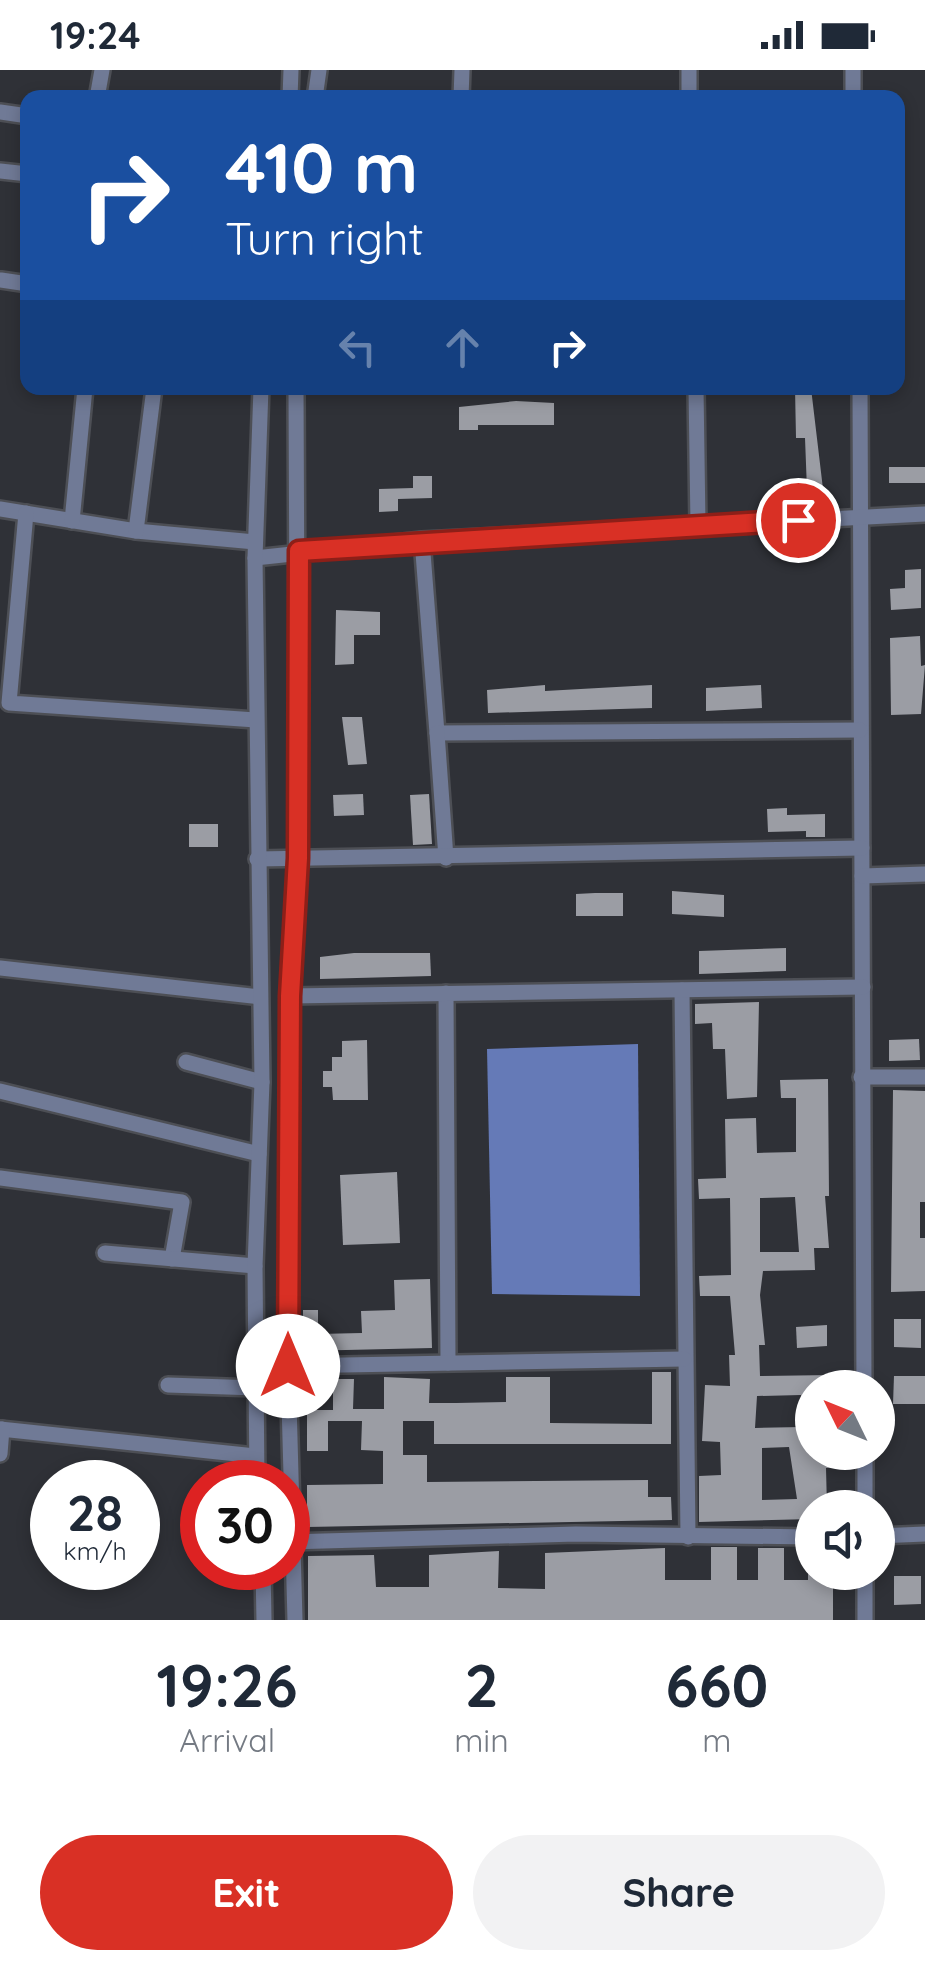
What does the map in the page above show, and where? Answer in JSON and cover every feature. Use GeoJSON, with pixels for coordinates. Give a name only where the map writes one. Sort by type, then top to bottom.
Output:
{"type":"FeatureCollection","features":[{"type":"Feature","properties":{"kind":"street"},"geometry":{"type":"LineString","coordinates":[[72,520],[84,395]]}},
{"type":"Feature","properties":{"kind":"street"},"geometry":{"type":"LineString","coordinates":[[136,531],[153,395]]}},
{"type":"Feature","properties":{"kind":"street"},"geometry":{"type":"LineString","coordinates":[[256,1460],[255,1266],[262,1082],[255,550],[261,395]]}},
{"type":"Feature","properties":{"kind":"street"},"geometry":{"type":"LineString","coordinates":[[290,1460],[290,996],[298,858],[296,395]]}},
{"type":"Feature","properties":{"kind":"street"},"geometry":{"type":"LineString","coordinates":[[696,395],[698,525]]}},
{"type":"Feature","properties":{"kind":"street"},"geometry":{"type":"LineString","coordinates":[[860,395],[864,516],[860,730],[864,1370]]}},
{"type":"Feature","properties":{"kind":"street"},"geometry":{"type":"LineString","coordinates":[[0,508],[255,550],[299,551],[422,540],[925,514]]}},
{"type":"Feature","properties":{"kind":"street"},"geometry":{"type":"LineString","coordinates":[[26,513],[9,702],[256,720]]}},
{"type":"Feature","properties":{"kind":"street"},"geometry":{"type":"LineString","coordinates":[[422,540],[446,858]]}},
{"type":"Feature","properties":{"kind":"street"},"geometry":{"type":"LineString","coordinates":[[438,734],[860,730]]}},
{"type":"Feature","properties":{"kind":"street"},"geometry":{"type":"LineString","coordinates":[[258,859],[862,848]]}},
{"type":"Feature","properties":{"kind":"street"},"geometry":{"type":"LineString","coordinates":[[862,876],[925,874]]}},
{"type":"Feature","properties":{"kind":"street"},"geometry":{"type":"LineString","coordinates":[[0,968],[260,997]]}},
{"type":"Feature","properties":{"kind":"street"},"geometry":{"type":"LineString","coordinates":[[290,996],[862,987]]}},
{"type":"Feature","properties":{"kind":"street"},"geometry":{"type":"LineString","coordinates":[[682,990],[688,1537]]}},
{"type":"Feature","properties":{"kind":"street"},"geometry":{"type":"LineString","coordinates":[[446,993],[448,1363]]}},
{"type":"Feature","properties":{"kind":"street"},"geometry":{"type":"LineString","coordinates":[[186,1062],[262,1082]]}},
{"type":"Feature","properties":{"kind":"street"},"geometry":{"type":"LineString","coordinates":[[862,1077],[925,1076]]}},
{"type":"Feature","properties":{"kind":"street"},"geometry":{"type":"LineString","coordinates":[[0,1091],[259,1154]]}},
{"type":"Feature","properties":{"kind":"street"},"geometry":{"type":"LineString","coordinates":[[0,1178],[182,1202],[172,1259]]}},
{"type":"Feature","properties":{"kind":"street"},"geometry":{"type":"LineString","coordinates":[[105,1253],[255,1266]]}},
{"type":"Feature","properties":{"kind":"street"},"geometry":{"type":"LineString","coordinates":[[288,1366],[684,1358]]}},
{"type":"Feature","properties":{"kind":"street"},"geometry":{"type":"LineString","coordinates":[[168,1385],[257,1388]]}},
{"type":"Feature","properties":{"kind":"street"},"geometry":{"type":"LineString","coordinates":[[0,1454],[1,1429],[256,1456]]}},
{"type":"Feature","properties":{"kind":"street"},"geometry":{"type":"LineString","coordinates":[[310,1541],[558,1534],[795,1537]]}},
{"type":"Feature","properties":{"kind":"street"},"geometry":{"type":"LineString","coordinates":[[895,1535],[925,1534]]}},
{"type":"Feature","properties":{"kind":"street"},"geometry":{"type":"LineString","coordinates":[[263,1590],[264,1620]]}},
{"type":"Feature","properties":{"kind":"street"},"geometry":{"type":"LineString","coordinates":[[294,1590],[295,1620]]}},
{"type":"Feature","properties":{"kind":"street"},"geometry":{"type":"LineString","coordinates":[[865,1620],[866,1590]]}},
{"type":"Feature","properties":{"kind":"water"},"geometry":{"type":"Polygon","coordinates":[[[638,1044],[640,1296],[492,1294],[487,1049],[638,1044]]]}},
{"type":"Feature","properties":{"kind":"building"},"geometry":{"type":"Polygon","coordinates":[[[795,395],[812,395],[823,489],[807,490],[805,438],[796,438],[795,395]]]}},
{"type":"Feature","properties":{"kind":"building"},"geometry":{"type":"Polygon","coordinates":[[[516,401],[554,403],[554,425],[478,425],[478,430],[459,430],[459,407],[516,401]]]}},
{"type":"Feature","properties":{"kind":"building"},"geometry":{"type":"Polygon","coordinates":[[[889,467],[925,467],[925,483],[889,483],[889,467]]]}},
{"type":"Feature","properties":{"kind":"building"},"geometry":{"type":"Polygon","coordinates":[[[413,476],[432,476],[432,498],[398,499],[398,511],[379,512],[379,489],[413,488],[413,476]]]}},
{"type":"Feature","properties":{"kind":"building"},"geometry":{"type":"Polygon","coordinates":[[[921,569],[921,608],[891,610],[890,589],[905,588],[905,570],[921,569]]]}},
{"type":"Feature","properties":{"kind":"building"},"geometry":{"type":"Polygon","coordinates":[[[336,610],[380,612],[380,635],[354,635],[354,664],[335,665],[336,610]]]}},
{"type":"Feature","properties":{"kind":"building"},"geometry":{"type":"Polygon","coordinates":[[[920,636],[921,666],[925,665],[921,714],[891,715],[890,638],[920,636]]]}},
{"type":"Feature","properties":{"kind":"building"},"geometry":{"type":"Polygon","coordinates":[[[545,685],[545,691],[652,685],[652,708],[488,713],[487,690],[545,685]]]}},
{"type":"Feature","properties":{"kind":"building"},"geometry":{"type":"Polygon","coordinates":[[[761,685],[762,708],[706,711],[706,688],[761,685]]]}},
{"type":"Feature","properties":{"kind":"building"},"geometry":{"type":"Polygon","coordinates":[[[342,717],[362,717],[367,764],[348,765],[342,717]]]}},
{"type":"Feature","properties":{"kind":"building"},"geometry":{"type":"Polygon","coordinates":[[[363,794],[364,815],[334,816],[333,795],[363,794]]]}},
{"type":"Feature","properties":{"kind":"building"},"geometry":{"type":"Polygon","coordinates":[[[429,794],[432,844],[413,845],[410,795],[429,794]]]}},
{"type":"Feature","properties":{"kind":"building"},"geometry":{"type":"Polygon","coordinates":[[[787,808],[787,815],[825,814],[825,837],[806,837],[806,831],[768,832],[767,809],[787,808]]]}},
{"type":"Feature","properties":{"kind":"building"},"geometry":{"type":"Polygon","coordinates":[[[189,824],[218,824],[218,847],[189,847],[189,824]]]}},
{"type":"Feature","properties":{"kind":"building"},"geometry":{"type":"Polygon","coordinates":[[[672,891],[724,895],[724,917],[672,914],[672,891]]]}},
{"type":"Feature","properties":{"kind":"building"},"geometry":{"type":"Polygon","coordinates":[[[623,893],[623,916],[576,916],[576,894],[623,893]]]}},
{"type":"Feature","properties":{"kind":"building"},"geometry":{"type":"Polygon","coordinates":[[[786,948],[786,971],[699,974],[699,951],[786,948]]]}},
{"type":"Feature","properties":{"kind":"building"},"geometry":{"type":"Polygon","coordinates":[[[430,953],[431,976],[320,979],[320,957],[430,953]]]}},
{"type":"Feature","properties":{"kind":"building"},"geometry":{"type":"Polygon","coordinates":[[[759,1002],[757,1097],[727,1099],[725,1049],[713,1049],[712,1023],[695,1024],[695,1004],[759,1002]]]}},
{"type":"Feature","properties":{"kind":"building"},"geometry":{"type":"Polygon","coordinates":[[[919,1039],[920,1060],[889,1061],[889,1040],[919,1039]]]}},
{"type":"Feature","properties":{"kind":"building"},"geometry":{"type":"Polygon","coordinates":[[[367,1040],[368,1100],[333,1100],[332,1087],[323,1087],[323,1071],[332,1071],[332,1057],[342,1057],[342,1041],[367,1040]]]}},
{"type":"Feature","properties":{"kind":"building"},"geometry":{"type":"Polygon","coordinates":[[[828,1079],[829,1196],[825,1196],[829,1248],[814,1248],[815,1270],[763,1271],[760,1295],[765,1345],[759,1345],[760,1376],[795,1376],[795,1395],[757,1396],[755,1428],[795,1427],[795,1470],[826,1470],[827,1490],[796,1490],[789,1447],[762,1448],[762,1500],[795,1499],[795,1519],[699,1522],[699,1476],[721,1475],[720,1442],[702,1441],[705,1385],[730,1386],[729,1355],[735,1355],[730,1296],[700,1296],[699,1276],[731,1275],[730,1198],[699,1199],[698,1179],[726,1178],[725,1119],[756,1118],[757,1153],[796,1152],[796,1098],[781,1098],[780,1080],[828,1079]],[[795,1197],[760,1198],[760,1252],[799,1252],[795,1197]]]}},
{"type":"Feature","properties":{"kind":"building"},"geometry":{"type":"Polygon","coordinates":[[[893,1090],[925,1091],[925,1202],[920,1202],[920,1238],[925,1238],[925,1291],[891,1292],[893,1090]]]}},
{"type":"Feature","properties":{"kind":"building"},"geometry":{"type":"Polygon","coordinates":[[[397,1172],[400,1243],[343,1245],[340,1175],[397,1172]]]}},
{"type":"Feature","properties":{"kind":"building"},"geometry":{"type":"Polygon","coordinates":[[[430,1279],[432,1348],[303,1351],[303,1310],[318,1310],[318,1334],[362,1333],[361,1311],[395,1310],[394,1280],[430,1279]]]}},
{"type":"Feature","properties":{"kind":"building"},"geometry":{"type":"Polygon","coordinates":[[[894,1319],[921,1319],[921,1348],[894,1347],[894,1319]]]}},
{"type":"Feature","properties":{"kind":"building"},"geometry":{"type":"Polygon","coordinates":[[[827,1325],[827,1346],[797,1348],[796,1327],[827,1325]]]}},
{"type":"Feature","properties":{"kind":"building"},"geometry":{"type":"Polygon","coordinates":[[[652,1372],[671,1372],[671,1444],[434,1444],[434,1421],[403,1421],[403,1455],[427,1455],[427,1482],[648,1480],[648,1497],[671,1497],[672,1520],[310,1527],[310,1485],[383,1484],[383,1451],[361,1450],[362,1421],[328,1421],[328,1451],[307,1451],[307,1410],[333,1410],[333,1379],[354,1379],[353,1409],[384,1409],[384,1377],[430,1379],[429,1403],[456,1403],[506,1402],[506,1377],[550,1377],[550,1423],[652,1424],[652,1372]]]}},
{"type":"Feature","properties":{"kind":"building"},"geometry":{"type":"Polygon","coordinates":[[[895,1376],[925,1376],[925,1404],[895,1404],[895,1376]]]}},
{"type":"Feature","properties":{"kind":"building"},"geometry":{"type":"Polygon","coordinates":[[[711,1547],[737,1547],[737,1580],[758,1580],[758,1548],[784,1548],[784,1580],[795,1580],[795,1590],[833,1590],[833,1620],[308,1620],[310,1556],[374,1555],[376,1587],[429,1587],[429,1555],[499,1551],[498,1588],[545,1589],[545,1553],[665,1548],[665,1580],[711,1580],[711,1547]]]}},
{"type":"Feature","properties":{"kind":"building"},"geometry":{"type":"Polygon","coordinates":[[[895,1576],[921,1576],[921,1604],[894,1605],[895,1576]]]}},
{"type":"Feature","properties":{"kind":"route"},"geometry":{"type":"LineString","coordinates":[[288,1366],[290,996],[298,858],[299,551],[422,540],[798,520]]}}]}
